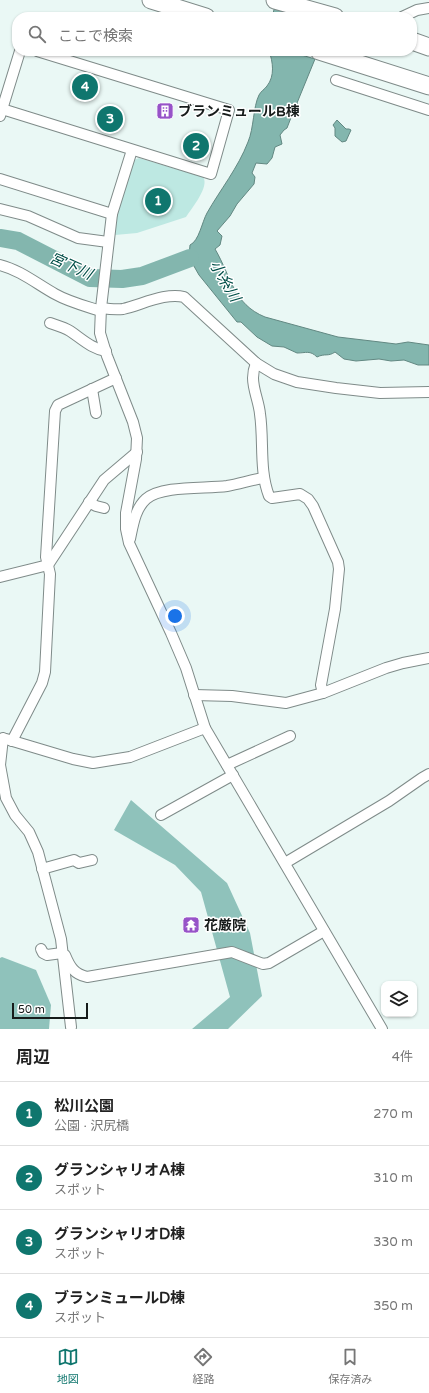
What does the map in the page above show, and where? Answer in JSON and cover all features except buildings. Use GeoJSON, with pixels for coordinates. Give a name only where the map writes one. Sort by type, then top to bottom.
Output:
{"type":"FeatureCollection","features":[{"type":"Feature","properties":{"kind":"highway"},"geometry":{"type":"LineString","coordinates":[[151,0],[190,12]]}},
{"type":"Feature","properties":{"kind":"highway"},"geometry":{"type":"LineString","coordinates":[[275,0],[317,12]]}},
{"type":"Feature","properties":{"kind":"highway"},"geometry":{"type":"LineString","coordinates":[[417,43],[429,47]]}},
{"type":"Feature","properties":{"kind":"highway"},"geometry":{"type":"LineString","coordinates":[[336,56],[429,86]]}},
{"type":"Feature","properties":{"kind":"street"},"geometry":{"type":"LineString","coordinates":[[412,12],[429,8]]}},
{"type":"Feature","properties":{"kind":"street"},"geometry":{"type":"LineString","coordinates":[[18,56],[1,113],[211,174],[229,110],[53,56]]}},
{"type":"Feature","properties":{"kind":"street"},"geometry":{"type":"LineString","coordinates":[[336,80],[429,110]]}},
{"type":"Feature","properties":{"kind":"street"},"geometry":{"type":"LineString","coordinates":[[132,150],[112,214],[101,307],[100,333],[133,422],[137,438],[126,513],[126,529],[129,543],[186,668],[205,728],[382,1029]]}},
{"type":"Feature","properties":{"kind":"street"},"geometry":{"type":"LineString","coordinates":[[0,179],[112,214]]}},
{"type":"Feature","properties":{"kind":"street"},"geometry":{"type":"LineString","coordinates":[[0,209],[28,216],[78,238],[108,246]]}},
{"type":"Feature","properties":{"kind":"street"},"geometry":{"type":"LineString","coordinates":[[0,266],[14,270],[74,303],[122,309],[161,298],[178,295],[184,297],[256,363],[274,374],[297,382],[336,388],[380,392],[429,392]]}},
{"type":"Feature","properties":{"kind":"street"},"geometry":{"type":"LineString","coordinates":[[50,323],[69,330],[92,347],[106,351]]}},
{"type":"Feature","properties":{"kind":"street"},"geometry":{"type":"LineString","coordinates":[[256,363],[253,370],[253,378],[261,420],[263,478],[269,496],[272,498],[300,494],[308,499],[313,506],[338,562],[339,575],[335,609],[321,685],[322,693]]}},
{"type":"Feature","properties":{"kind":"street"},"geometry":{"type":"LineString","coordinates":[[71,1027],[61,938],[38,852],[29,832],[3,799],[0,765],[5,739],[42,683],[45,672],[50,574],[46,557],[56,411],[58,404],[116,378]]}},
{"type":"Feature","properties":{"kind":"street"},"geometry":{"type":"LineString","coordinates":[[92,389],[96,413]]}},
{"type":"Feature","properties":{"kind":"street"},"geometry":{"type":"LineString","coordinates":[[0,577],[48,565],[104,480],[136,452]]}},
{"type":"Feature","properties":{"kind":"street"},"geometry":{"type":"LineString","coordinates":[[129,543],[136,514],[142,503],[147,498],[177,489],[227,486],[263,478]]}},
{"type":"Feature","properties":{"kind":"street"},"geometry":{"type":"LineString","coordinates":[[89,502],[104,508]]}},
{"type":"Feature","properties":{"kind":"street"},"geometry":{"type":"LineString","coordinates":[[194,695],[232,696],[286,703],[322,693],[386,668],[429,658]]}},
{"type":"Feature","properties":{"kind":"street"},"geometry":{"type":"LineString","coordinates":[[5,739],[73,759],[93,763],[130,756],[205,728]]}},
{"type":"Feature","properties":{"kind":"street"},"geometry":{"type":"LineString","coordinates":[[227,765],[290,736]]}},
{"type":"Feature","properties":{"kind":"street"},"geometry":{"type":"LineString","coordinates":[[285,863],[389,801],[429,774]]}},
{"type":"Feature","properties":{"kind":"street"},"geometry":{"type":"LineString","coordinates":[[161,815],[233,775]]}},
{"type":"Feature","properties":{"kind":"street"},"geometry":{"type":"LineString","coordinates":[[42,869],[74,860],[79,863],[92,860]]}},
{"type":"Feature","properties":{"kind":"street"},"geometry":{"type":"LineString","coordinates":[[62,951],[73,971],[80,976],[87,977],[232,952],[263,964],[269,963],[324,931]]}},
{"type":"Feature","properties":{"kind":"street"},"geometry":{"type":"LineString","coordinates":[[41,949],[43,954],[47,955],[62,951]]}},
{"type":"Feature","properties":{"kind":"shaded area"},"geometry":{"type":"Polygon","coordinates":[[[139,158],[203,177],[205,181],[204,186],[186,217],[137,233],[115,235],[117,216],[134,160],[139,158]]]}},
{"type":"Feature","properties":{"kind":"shaded area"},"geometry":{"type":"Polygon","coordinates":[[[131,800],[227,883],[250,933],[262,996],[228,1029],[192,1029],[230,997],[201,892],[175,865],[114,830],[131,800]]]}},
{"type":"Feature","properties":{"kind":"shaded area"},"geometry":{"type":"Polygon","coordinates":[[[2,957],[36,970],[51,1005],[49,1029],[0,1029],[0,958],[2,957]]]}},
{"type":"Feature","properties":{"kind":"water"},"geometry":{"type":"Polygon","coordinates":[[[275,6],[295,12],[273,12],[275,6]]]}},
{"type":"Feature","properties":{"kind":"water","name":"小糸川"},"geometry":{"type":"Polygon","coordinates":[[[271,56],[305,56],[315,59],[297,103],[299,109],[292,115],[287,128],[280,135],[282,144],[275,147],[272,158],[267,164],[256,163],[252,173],[255,177],[254,184],[217,231],[222,236],[220,245],[215,249],[234,288],[246,305],[265,317],[338,337],[396,344],[408,342],[429,345],[429,365],[418,365],[404,360],[391,361],[379,359],[356,361],[344,359],[335,352],[317,357],[310,353],[297,353],[284,347],[272,346],[257,337],[241,322],[237,322],[199,275],[191,261],[184,261],[174,267],[168,268],[171,261],[174,259],[182,256],[189,256],[190,245],[196,240],[207,213],[244,152],[250,136],[257,100],[270,82],[272,60],[271,56]]]}},
{"type":"Feature","properties":{"kind":"water"},"geometry":{"type":"Polygon","coordinates":[[[337,120],[346,129],[351,130],[346,141],[342,142],[335,136],[335,128],[333,125],[337,120]]]}},
{"type":"Feature","properties":{"kind":"waterway","name":"宮下川"},"geometry":{"type":"LineString","coordinates":[[0,238],[18,241],[90,278],[122,279],[142,276],[190,258]]}},
{"type":"Feature","properties":{"kind":"place","name":"ブランミュールD棟"},"geometry":{"type":"Point","coordinates":[85,87]}},
{"type":"Feature","properties":{"kind":"place","name":"ブランミュールB棟"},"geometry":{"type":"Point","coordinates":[165,111]}},
{"type":"Feature","properties":{"kind":"place","name":"グランシャリオD棟"},"geometry":{"type":"Point","coordinates":[110,119]}},
{"type":"Feature","properties":{"kind":"place","name":"グランシャリオA棟"},"geometry":{"type":"Point","coordinates":[196,146]}},
{"type":"Feature","properties":{"kind":"place","name":"松川公園"},"geometry":{"type":"Point","coordinates":[158,201]}},
{"type":"Feature","properties":{"kind":"place","name":"花厳院"},"geometry":{"type":"Point","coordinates":[191,925]}}]}
